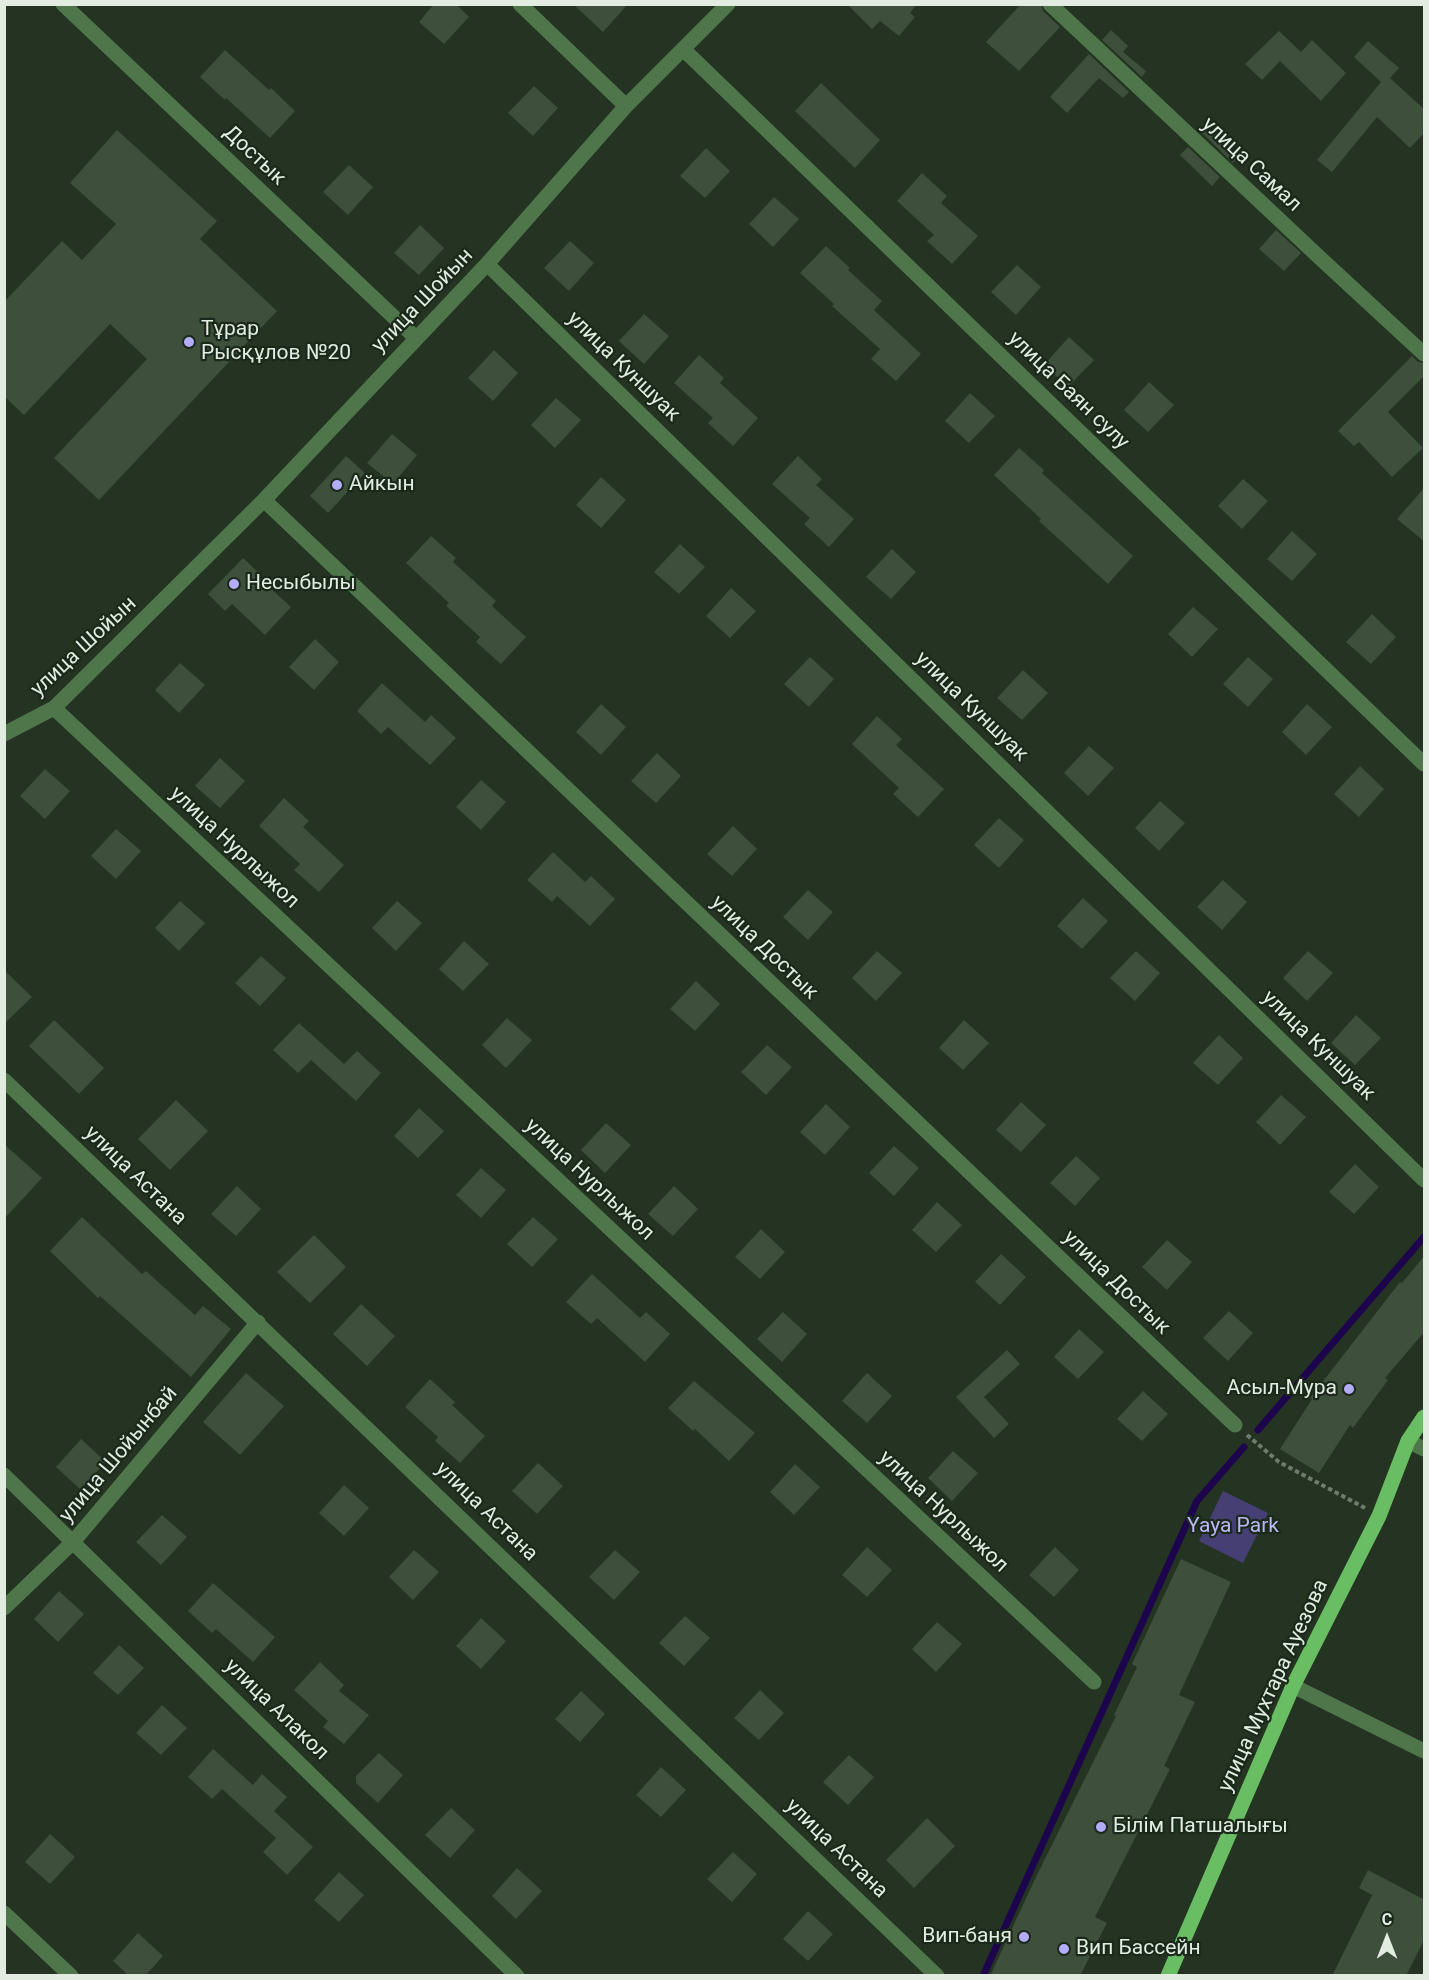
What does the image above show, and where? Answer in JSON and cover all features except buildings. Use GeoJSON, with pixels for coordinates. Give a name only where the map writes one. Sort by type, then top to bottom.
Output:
{"type":"FeatureCollection","features":[{"type":"Feature","properties":{"kind":"main road","name":"улица Мухтара Ауезова"},"geometry":{"type":"LineString","coordinates":[[1168,1976],[1293,1686],[1379,1516],[1408,1441],[1425,1417]]}},
{"type":"Feature","properties":{"kind":"street","name":"Достык"},"geometry":{"type":"LineString","coordinates":[[63,4],[416,338]]}},
{"type":"Feature","properties":{"kind":"street"},"geometry":{"type":"LineString","coordinates":[[520,4],[626,106]]}},
{"type":"Feature","properties":{"kind":"street","name":"улица Шойын"},"geometry":{"type":"LineString","coordinates":[[4,734],[54,708],[264,500],[487,264],[626,106],[728,4]]}},
{"type":"Feature","properties":{"kind":"street","name":"улица Самал"},"geometry":{"type":"LineString","coordinates":[[1050,4],[1425,354]]}},
{"type":"Feature","properties":{"kind":"street","name":"улица Баян сулу"},"geometry":{"type":"LineString","coordinates":[[683,49],[1425,764]]}},
{"type":"Feature","properties":{"kind":"street","name":"улица Куншуак"},"geometry":{"type":"LineString","coordinates":[[487,264],[1425,1180]]}},
{"type":"Feature","properties":{"kind":"street","name":"улица Достык"},"geometry":{"type":"LineString","coordinates":[[264,500],[1235,1425]]}},
{"type":"Feature","properties":{"kind":"street","name":"улица Нурлыжол"},"geometry":{"type":"LineString","coordinates":[[54,708],[1094,1682]]}},
{"type":"Feature","properties":{"kind":"street","name":"улица Астана"},"geometry":{"type":"LineString","coordinates":[[4,1080],[937,1976]]}},
{"type":"Feature","properties":{"kind":"street","name":"улица Шойынбай"},"geometry":{"type":"LineString","coordinates":[[4,1608],[73,1542],[258,1322]]}},
{"type":"Feature","properties":{"kind":"street"},"geometry":{"type":"LineString","coordinates":[[1408,1441],[1425,1449]]}},
{"type":"Feature","properties":{"kind":"street","name":"улица Алакол"},"geometry":{"type":"LineString","coordinates":[[4,1475],[517,1976]]}},
{"type":"Feature","properties":{"kind":"street"},"geometry":{"type":"LineString","coordinates":[[1293,1686],[1425,1751]]}},
{"type":"Feature","properties":{"kind":"street"},"geometry":{"type":"LineString","coordinates":[[4,1913],[71,1976]]}},
{"type":"Feature","properties":{"kind":"path"},"geometry":{"type":"LineString","coordinates":[[1235,1425],[1278,1462],[1379,1516]]}},
{"type":"Feature","properties":{"kind":"green space","name":"Yaya Park"},"geometry":{"type":"Polygon","coordinates":[[[1223,1491],[1268,1513],[1243,1563],[1199,1541],[1223,1491]]]}},
{"type":"Feature","properties":{"kind":"waterway"},"geometry":{"type":"LineString","coordinates":[[1258,1430],[1424,1237]]}},
{"type":"Feature","properties":{"kind":"waterway"},"geometry":{"type":"LineString","coordinates":[[983,1976],[1197,1501],[1244,1447]]}},
{"type":"Feature","properties":{"kind":"place","name":"Тұрар Рысқұлов №20"},"geometry":{"type":"Point","coordinates":[189,342]}},
{"type":"Feature","properties":{"kind":"place","name":"Айкын"},"geometry":{"type":"Point","coordinates":[337,485]}},
{"type":"Feature","properties":{"kind":"place","name":"Несыбылы"},"geometry":{"type":"Point","coordinates":[234,584]}},
{"type":"Feature","properties":{"kind":"place","name":"Асыл-Мура"},"geometry":{"type":"Point","coordinates":[1349,1389]}},
{"type":"Feature","properties":{"kind":"place","name":"Білім Патшалығы"},"geometry":{"type":"Point","coordinates":[1101,1827]}},
{"type":"Feature","properties":{"kind":"place","name":"Вип-баня"},"geometry":{"type":"Point","coordinates":[1024,1937]}},
{"type":"Feature","properties":{"kind":"place","name":"Вип Бассейн"},"geometry":{"type":"Point","coordinates":[1064,1949]}}]}
